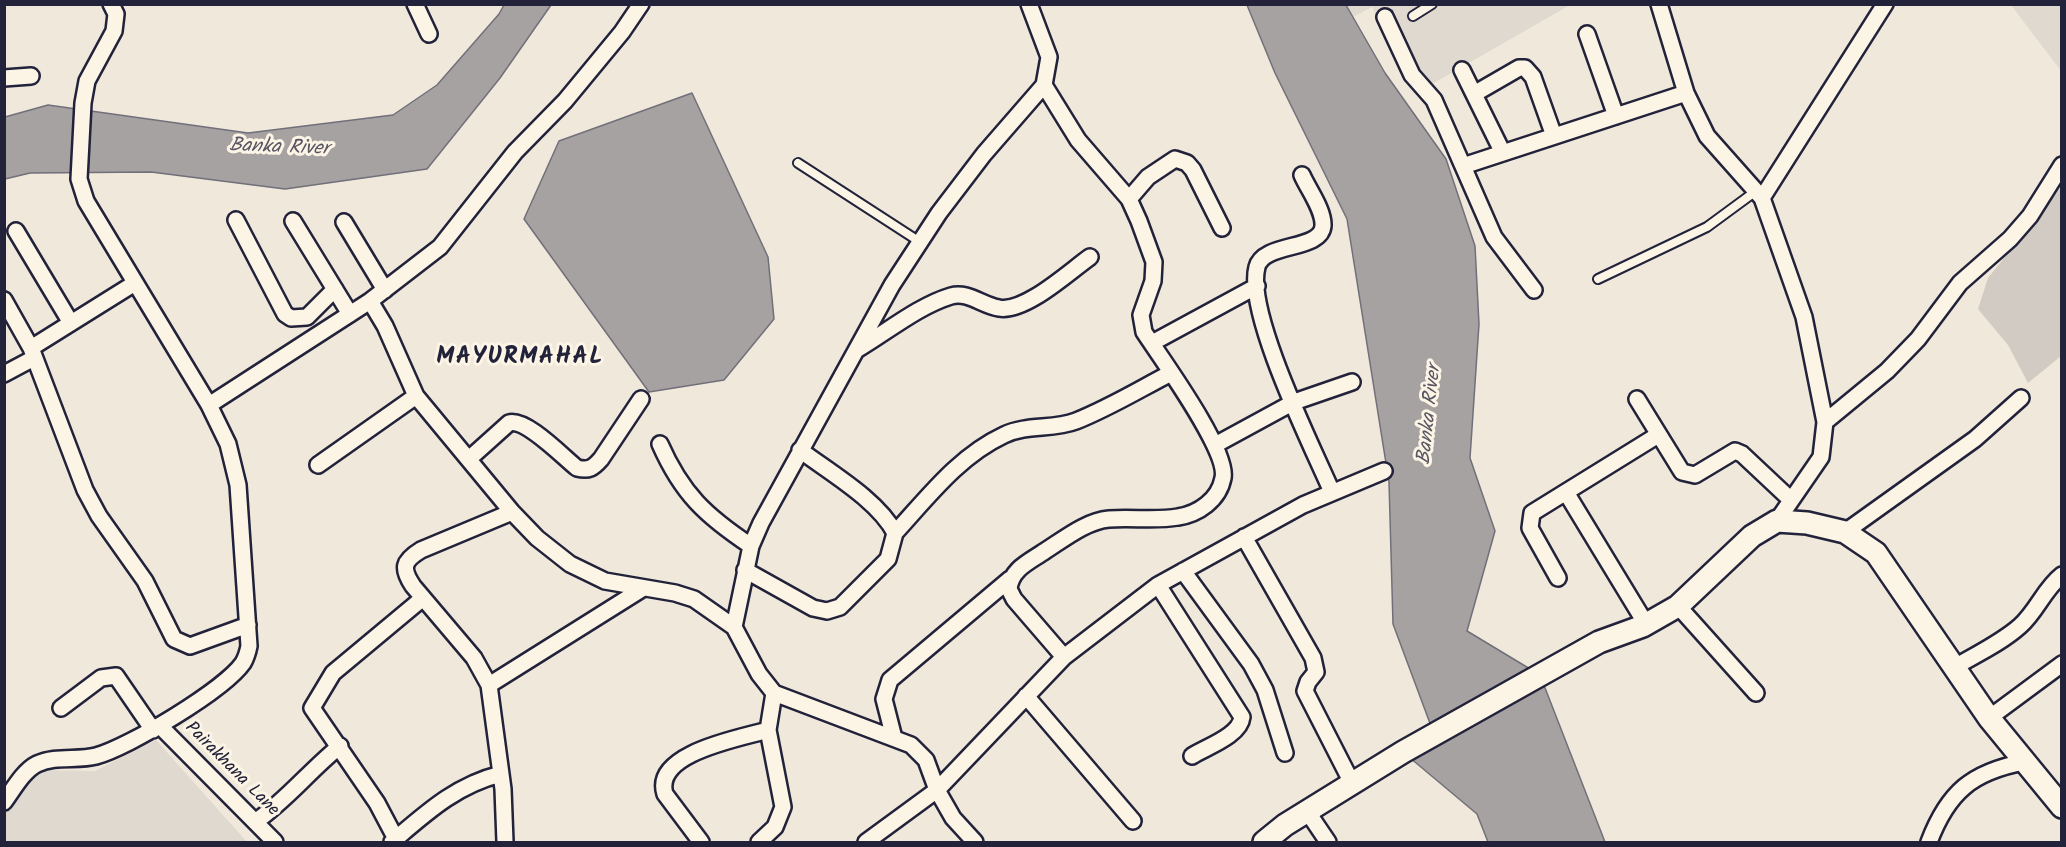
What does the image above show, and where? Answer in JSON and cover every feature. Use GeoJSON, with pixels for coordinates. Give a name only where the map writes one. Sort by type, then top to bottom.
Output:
{"type":"FeatureCollection","features":[{"type":"Feature","properties":{"kind":"street"},"geometry":{"type":"LineString","coordinates":[[4,802],[36,764],[59,758],[92,757],[113,751],[156,728],[232,675],[244,662],[249,646],[238,485],[228,444],[209,405],[86,201],[79,179],[83,103],[87,81],[114,31],[116,14],[111,4]]}},
{"type":"Feature","properties":{"kind":"street"},"geometry":{"type":"LineString","coordinates":[[415,4],[429,34]]}},
{"type":"Feature","properties":{"kind":"street"},"geometry":{"type":"LineString","coordinates":[[209,405],[370,301],[440,247],[515,152],[580,84],[641,4]]}},
{"type":"Feature","properties":{"kind":"street"},"geometry":{"type":"LineString","coordinates":[[734,627],[751,546],[800,450],[892,285],[984,154],[1044,85],[1049,57],[1029,4]]}},
{"type":"Feature","properties":{"kind":"street"},"geometry":{"type":"LineString","coordinates":[[1264,843],[1307,811],[1403,752],[1599,642],[1646,624],[1678,606],[1752,536],[1777,521],[1821,457],[1825,422],[1804,317],[1759,194],[1707,136],[1686,93],[1659,4]]}},
{"type":"Feature","properties":{"kind":"street"},"geometry":{"type":"LineString","coordinates":[[1759,194],[1885,4]]}},
{"type":"Feature","properties":{"kind":"street"},"geometry":{"type":"LineString","coordinates":[[1385,17],[1412,75],[1434,100],[1494,237],[1534,290]]}},
{"type":"Feature","properties":{"kind":"street"},"geometry":{"type":"LineString","coordinates":[[1587,34],[1616,116]]}},
{"type":"Feature","properties":{"kind":"street"},"geometry":{"type":"LineString","coordinates":[[1474,94],[1519,68],[1525,68],[1533,77],[1554,136]]}},
{"type":"Feature","properties":{"kind":"street"},"geometry":{"type":"LineString","coordinates":[[1462,70],[1503,153]]}},
{"type":"Feature","properties":{"kind":"street"},"geometry":{"type":"LineString","coordinates":[[4,78],[31,76]]}},
{"type":"Feature","properties":{"kind":"street"},"geometry":{"type":"LineString","coordinates":[[894,738],[884,699],[890,681],[1024,566],[1078,529],[1097,522],[1107,519],[1178,517],[1198,512],[1214,497],[1224,478],[1221,458],[1215,446],[1144,332],[1141,315],[1153,281],[1155,262],[1129,199],[1094,162],[1044,85]]}},
{"type":"Feature","properties":{"kind":"street"},"geometry":{"type":"LineString","coordinates":[[1463,166],[1686,93]]}},
{"type":"Feature","properties":{"kind":"street"},"geometry":{"type":"LineString","coordinates":[[1129,199],[1148,177],[1175,159],[1187,163],[1193,170],[1222,228]]}},
{"type":"Feature","properties":{"kind":"street"},"geometry":{"type":"LineString","coordinates":[[1825,422],[1887,371],[1918,339],[1960,282],[2010,239],[2030,216],[2061,165]]}},
{"type":"Feature","properties":{"kind":"street"},"geometry":{"type":"LineString","coordinates":[[1302,175],[1321,215],[1323,225],[1320,234],[1312,240],[1263,258],[1257,267],[1257,286],[1266,338],[1332,492]]}},
{"type":"Feature","properties":{"kind":"street"},"geometry":{"type":"LineString","coordinates":[[236,220],[285,314],[291,318],[307,317],[335,290]]}},
{"type":"Feature","properties":{"kind":"street"},"geometry":{"type":"LineString","coordinates":[[293,221],[350,314]]}},
{"type":"Feature","properties":{"kind":"street"},"geometry":{"type":"LineString","coordinates":[[344,222],[386,290]]}},
{"type":"Feature","properties":{"kind":"street"},"geometry":{"type":"LineString","coordinates":[[16,231],[71,323]]}},
{"type":"Feature","properties":{"kind":"street"},"geometry":{"type":"LineString","coordinates":[[856,351],[929,306],[952,296],[967,296],[1001,309],[1016,307],[1029,301],[1090,256]]}},
{"type":"Feature","properties":{"kind":"street"},"geometry":{"type":"LineString","coordinates":[[4,374],[71,323],[135,283]]}},
{"type":"Feature","properties":{"kind":"street"},"geometry":{"type":"LineString","coordinates":[[1152,343],[1257,286]]}},
{"type":"Feature","properties":{"kind":"street"},"geometry":{"type":"LineString","coordinates":[[4,300],[32,353],[85,490],[99,516],[140,573],[174,639],[190,645],[248,625]]}},
{"type":"Feature","properties":{"kind":"street"},"geometry":{"type":"LineString","coordinates":[[370,301],[385,326],[416,396],[470,458],[512,512],[537,538],[570,564],[605,581],[675,593],[694,599],[734,627],[759,674],[774,693],[910,745],[926,760],[937,790],[969,840]]}},
{"type":"Feature","properties":{"kind":"street"},"geometry":{"type":"LineString","coordinates":[[745,570],[813,608],[827,611],[840,607],[888,559],[895,532],[956,468],[981,448],[1006,434],[1075,421],[1171,374]]}},
{"type":"Feature","properties":{"kind":"street"},"geometry":{"type":"LineString","coordinates":[[1215,446],[1294,402],[1352,382]]}},
{"type":"Feature","properties":{"kind":"street"},"geometry":{"type":"LineString","coordinates":[[318,465],[416,396]]}},
{"type":"Feature","properties":{"kind":"street"},"geometry":{"type":"LineString","coordinates":[[1845,532],[1975,440],[2020,398]]}},
{"type":"Feature","properties":{"kind":"street"},"geometry":{"type":"LineString","coordinates":[[470,458],[515,421],[527,427],[577,468],[586,470],[594,467],[641,399]]}},
{"type":"Feature","properties":{"kind":"street"},"geometry":{"type":"LineString","coordinates":[[1636,399],[1677,466],[1688,475],[1695,475],[1735,451],[1742,454],[1791,500]]}},
{"type":"Feature","properties":{"kind":"street"},"geometry":{"type":"LineString","coordinates":[[1558,578],[1530,528],[1529,520],[1538,508],[1567,494],[1658,435]]}},
{"type":"Feature","properties":{"kind":"street"},"geometry":{"type":"LineString","coordinates":[[660,444],[683,488],[707,514],[751,546]]}},
{"type":"Feature","properties":{"kind":"street"},"geometry":{"type":"LineString","coordinates":[[800,450],[878,509],[895,532]]}},
{"type":"Feature","properties":{"kind":"street"},"geometry":{"type":"LineString","coordinates":[[866,843],[937,790],[1064,657],[1158,585],[1303,505],[1384,471]]}},
{"type":"Feature","properties":{"kind":"street"},"geometry":{"type":"LineString","coordinates":[[1567,494],[1646,624]]}},
{"type":"Feature","properties":{"kind":"street"},"geometry":{"type":"LineString","coordinates":[[505,843],[501,774],[489,685],[474,658],[405,573],[404,564],[409,557],[512,512]]}},
{"type":"Feature","properties":{"kind":"street"},"geometry":{"type":"LineString","coordinates":[[1777,521],[1807,523],[1845,532],[1876,553],[1989,718],[2024,762],[2059,800]]}},
{"type":"Feature","properties":{"kind":"street"},"geometry":{"type":"LineString","coordinates":[[1244,537],[1313,658],[1316,672],[1308,682],[1305,691],[1352,783]]}},
{"type":"Feature","properties":{"kind":"street"},"geometry":{"type":"LineString","coordinates":[[1183,571],[1251,664],[1265,690],[1285,753]]}},
{"type":"Feature","properties":{"kind":"street"},"geometry":{"type":"LineString","coordinates":[[1953,668],[2020,626],[2034,611],[2043,594],[2061,575]]}},
{"type":"Feature","properties":{"kind":"street"},"geometry":{"type":"LineString","coordinates":[[1010,579],[1009,589],[1014,599],[1064,657]]}},
{"type":"Feature","properties":{"kind":"street"},"geometry":{"type":"LineString","coordinates":[[1158,585],[1242,717],[1241,723],[1233,731],[1192,756]]}},
{"type":"Feature","properties":{"kind":"street"},"geometry":{"type":"LineString","coordinates":[[489,685],[642,589]]}},
{"type":"Feature","properties":{"kind":"street"},"geometry":{"type":"LineString","coordinates":[[423,598],[333,673],[321,695],[313,704],[313,712],[340,746],[377,803],[394,841],[454,791],[479,779],[501,774]]}},
{"type":"Feature","properties":{"kind":"street"},"geometry":{"type":"LineString","coordinates":[[1678,606],[1756,693]]}},
{"type":"Feature","properties":{"kind":"street"},"geometry":{"type":"LineString","coordinates":[[1989,718],[2061,664]]}},
{"type":"Feature","properties":{"kind":"street","name":"Pairakhana Lane"},"geometry":{"type":"LineString","coordinates":[[61,708],[102,678],[116,676],[156,728],[275,843]]}},
{"type":"Feature","properties":{"kind":"street"},"geometry":{"type":"LineString","coordinates":[[759,843],[775,827],[783,807],[768,730],[774,693]]}},
{"type":"Feature","properties":{"kind":"street"},"geometry":{"type":"LineString","coordinates":[[1026,696],[1132,821]]}},
{"type":"Feature","properties":{"kind":"street"},"geometry":{"type":"LineString","coordinates":[[701,843],[665,794],[662,785],[664,777],[684,757],[768,730]]}},
{"type":"Feature","properties":{"kind":"street"},"geometry":{"type":"LineString","coordinates":[[255,822],[274,809],[340,746]]}},
{"type":"Feature","properties":{"kind":"street"},"geometry":{"type":"LineString","coordinates":[[1929,843],[1945,808],[1969,782],[1994,768],[2024,762]]}},
{"type":"Feature","properties":{"kind":"street"},"geometry":{"type":"LineString","coordinates":[[1307,811],[1328,843]]}},
{"type":"Feature","properties":{"kind":"lane"},"geometry":{"type":"LineString","coordinates":[[1413,16],[1432,4]]}},
{"type":"Feature","properties":{"kind":"lane"},"geometry":{"type":"LineString","coordinates":[[798,163],[920,242]]}},
{"type":"Feature","properties":{"kind":"lane"},"geometry":{"type":"LineString","coordinates":[[1598,279],[1707,227],[1759,194]]}},
{"type":"Feature","properties":{"kind":"shaded area"},"geometry":{"type":"Polygon","coordinates":[[[1344,5],[1570,5],[1420,91],[1372,7],[1351,18],[1344,5]]]}},
{"type":"Feature","properties":{"kind":"shaded area"},"geometry":{"type":"Polygon","coordinates":[[[2011,5],[2061,5],[2061,71],[2011,5]]]}},
{"type":"Feature","properties":{"kind":"shaded area"},"geometry":{"type":"Polygon","coordinates":[[[2061,187],[2061,356],[2028,383],[2008,345],[1978,309],[1988,278],[2061,187]]]}},
{"type":"Feature","properties":{"kind":"shaded area"},"geometry":{"type":"Polygon","coordinates":[[[156,740],[247,842],[5,842],[5,812],[40,770],[95,771],[156,740]]]}},
{"type":"Feature","properties":{"kind":"water","name":"Banka River"},"geometry":{"type":"Polygon","coordinates":[[[504,5],[551,5],[500,78],[427,169],[285,189],[151,172],[30,173],[5,179],[5,117],[48,105],[248,133],[393,115],[437,85],[499,14],[504,5]]]}},
{"type":"Feature","properties":{"kind":"water","name":"Banka River"},"geometry":{"type":"Polygon","coordinates":[[[1247,5],[1346,5],[1385,73],[1446,159],[1475,246],[1479,324],[1470,458],[1495,531],[1467,631],[1540,675],[1605,842],[1488,842],[1477,814],[1403,752],[1434,734],[1393,624],[1389,482],[1347,219],[1275,73],[1247,5]]]}},
{"type":"Feature","properties":{"kind":"water"},"geometry":{"type":"Polygon","coordinates":[[[692,93],[768,257],[774,319],[724,380],[649,392],[524,219],[559,141],[692,93]]]}},
{"type":"Feature","properties":{"kind":"district","name":"MAYURMAHAL"},"geometry":{"type":"Point","coordinates":[520,359]}}]}
